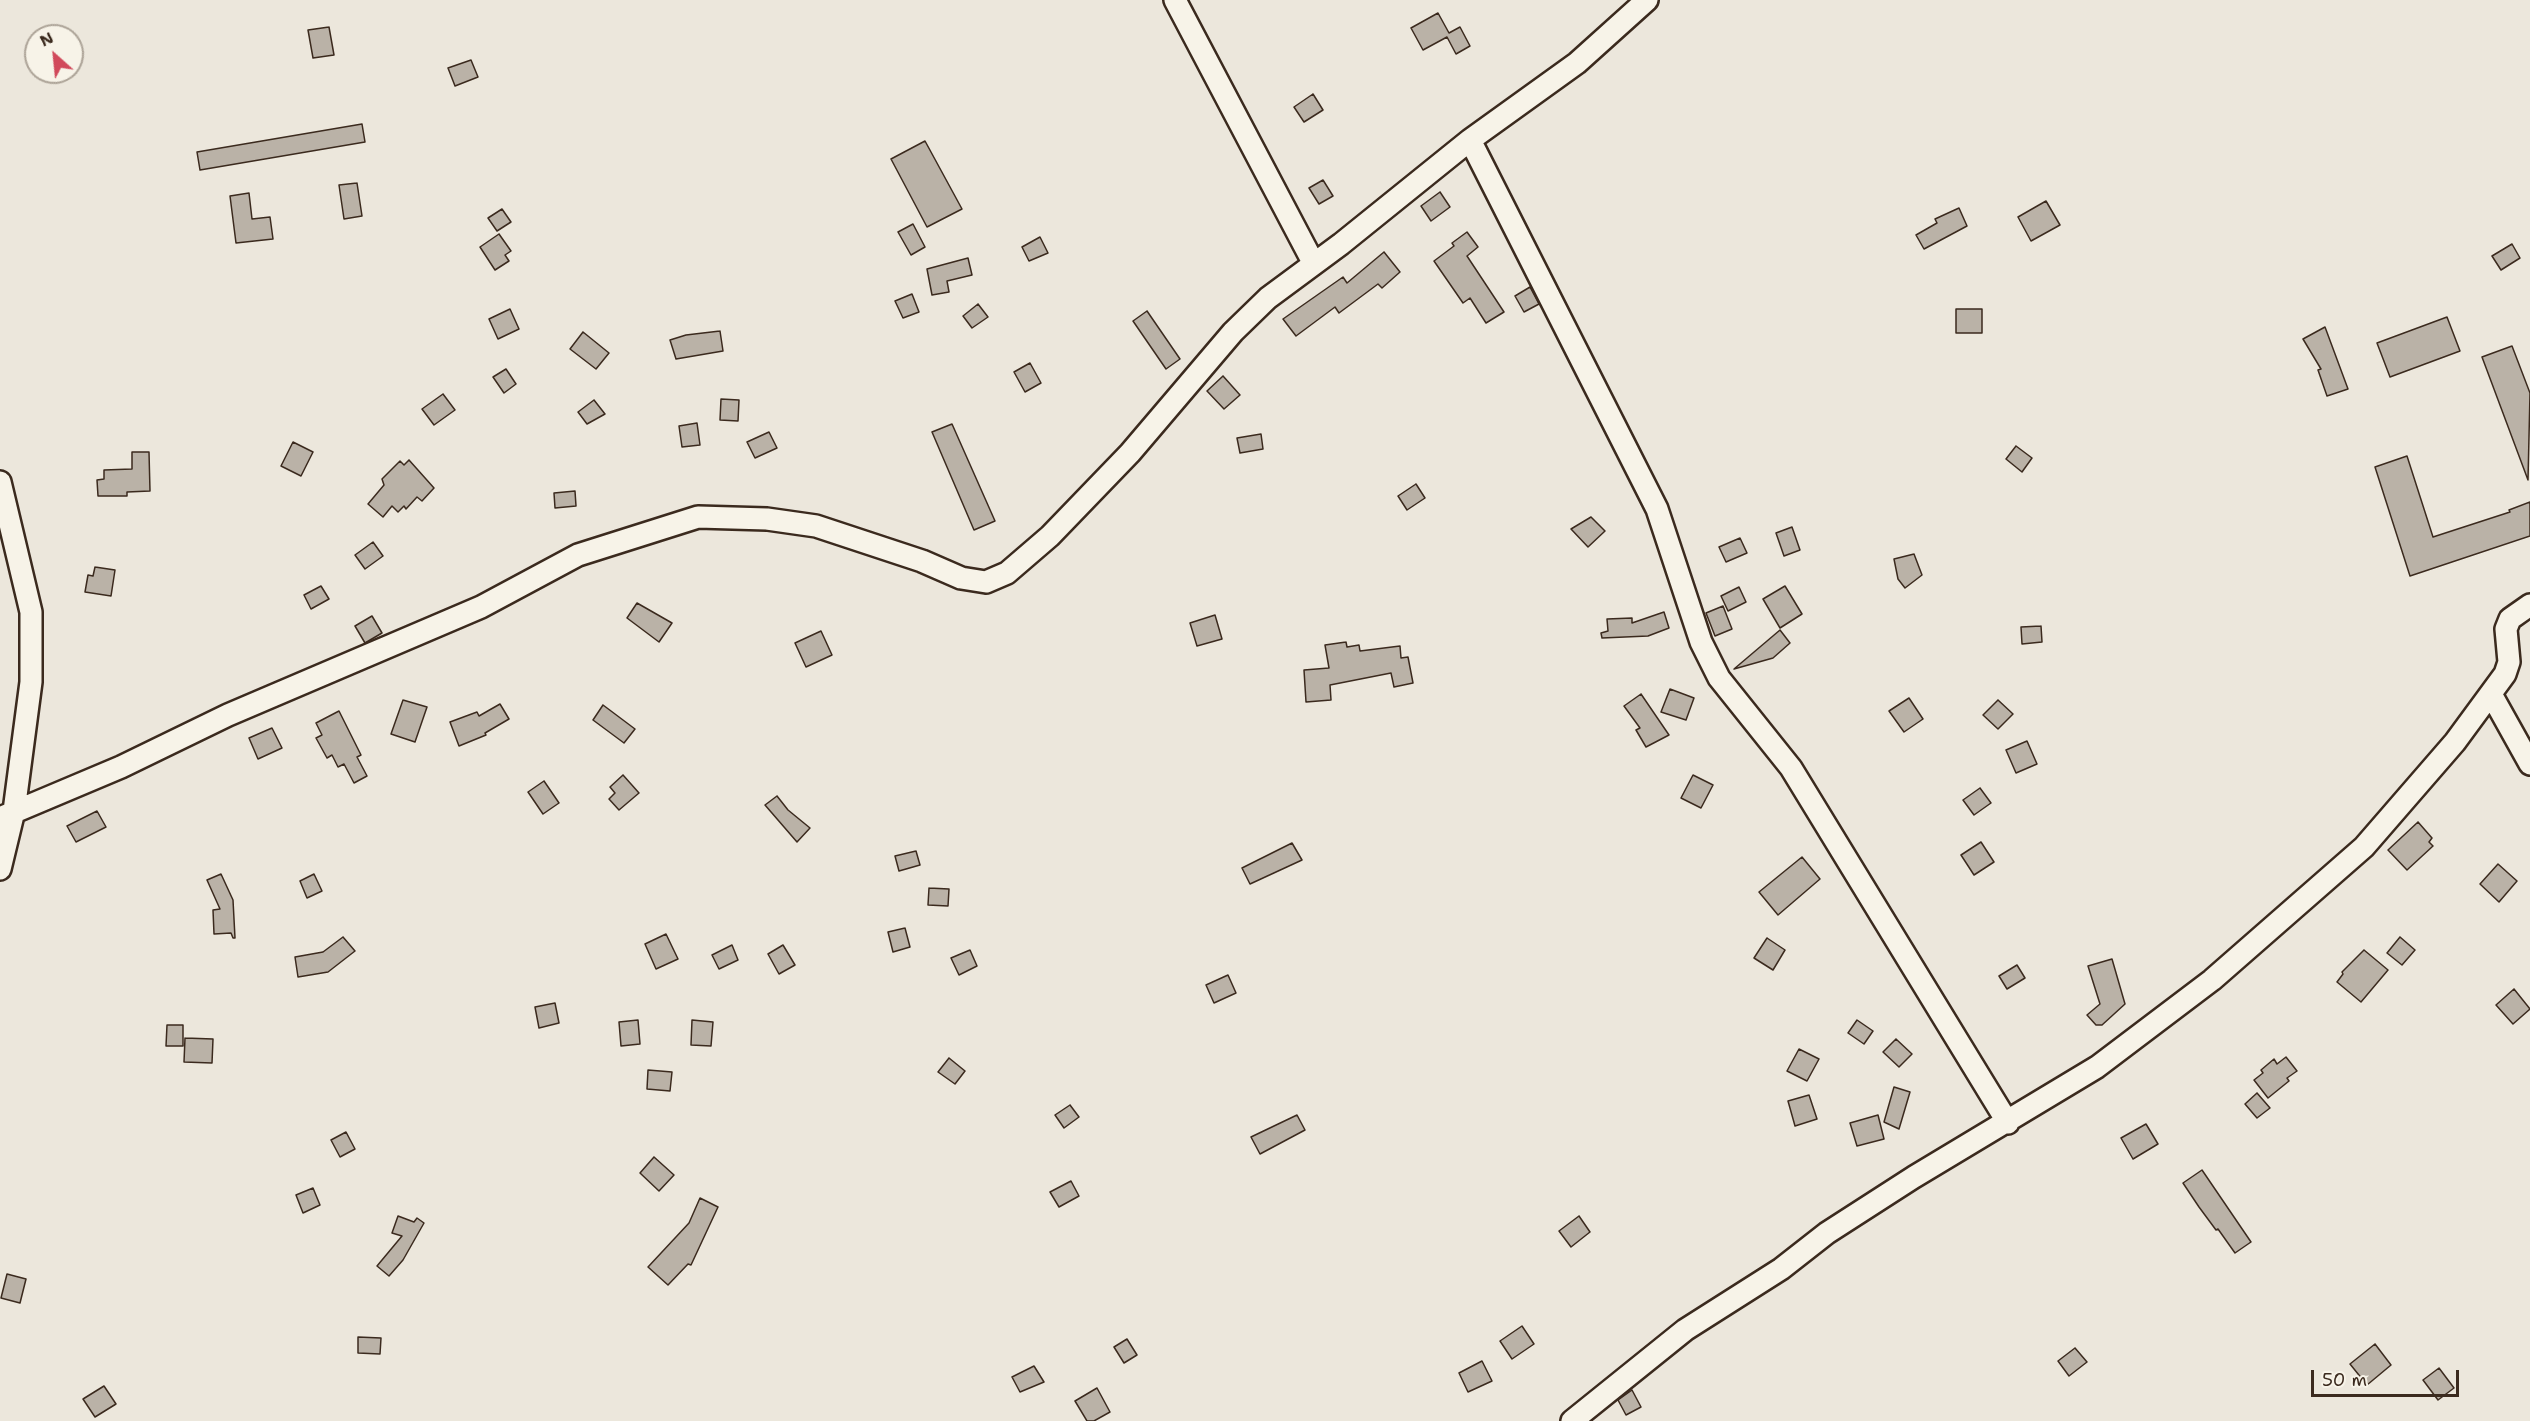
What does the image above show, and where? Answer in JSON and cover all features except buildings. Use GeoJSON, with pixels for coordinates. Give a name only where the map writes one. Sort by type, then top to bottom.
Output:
{"type":"FeatureCollection","features":[{"type":"Feature","properties":{"kind":"street"},"geometry":{"type":"LineString","coordinates":[[1175,0],[1314,264]]}},
{"type":"Feature","properties":{"kind":"street"},"geometry":{"type":"LineString","coordinates":[[7,814],[121,767],[228,714],[480,607],[578,555],[698,517],[767,519],[816,526],[922,561],[961,578],[987,582],[1007,573],[1050,536],[1130,453],[1233,332],[1268,298],[1470,140],[1577,63],[1647,0]]}},
{"type":"Feature","properties":{"kind":"street"},"geometry":{"type":"LineString","coordinates":[[1470,140],[1657,509],[1701,642],[1719,678],[1791,768],[2008,1123]]}},
{"type":"Feature","properties":{"kind":"street"},"geometry":{"type":"LineString","coordinates":[[0,482],[31,612],[31,682],[7,814],[0,869]]}},
{"type":"Feature","properties":{"kind":"street"},"geometry":{"type":"LineString","coordinates":[[1572,1421],[1685,1330],[1781,1269],[1827,1233],[1875,1202],[2097,1067],[2212,981],[2355,855],[2455,742],[2505,674],[2509,662],[2506,629],[2510,619],[2530,605]]}},
{"type":"Feature","properties":{"kind":"street"},"geometry":{"type":"LineString","coordinates":[[2491,694],[2530,764]]}}]}
